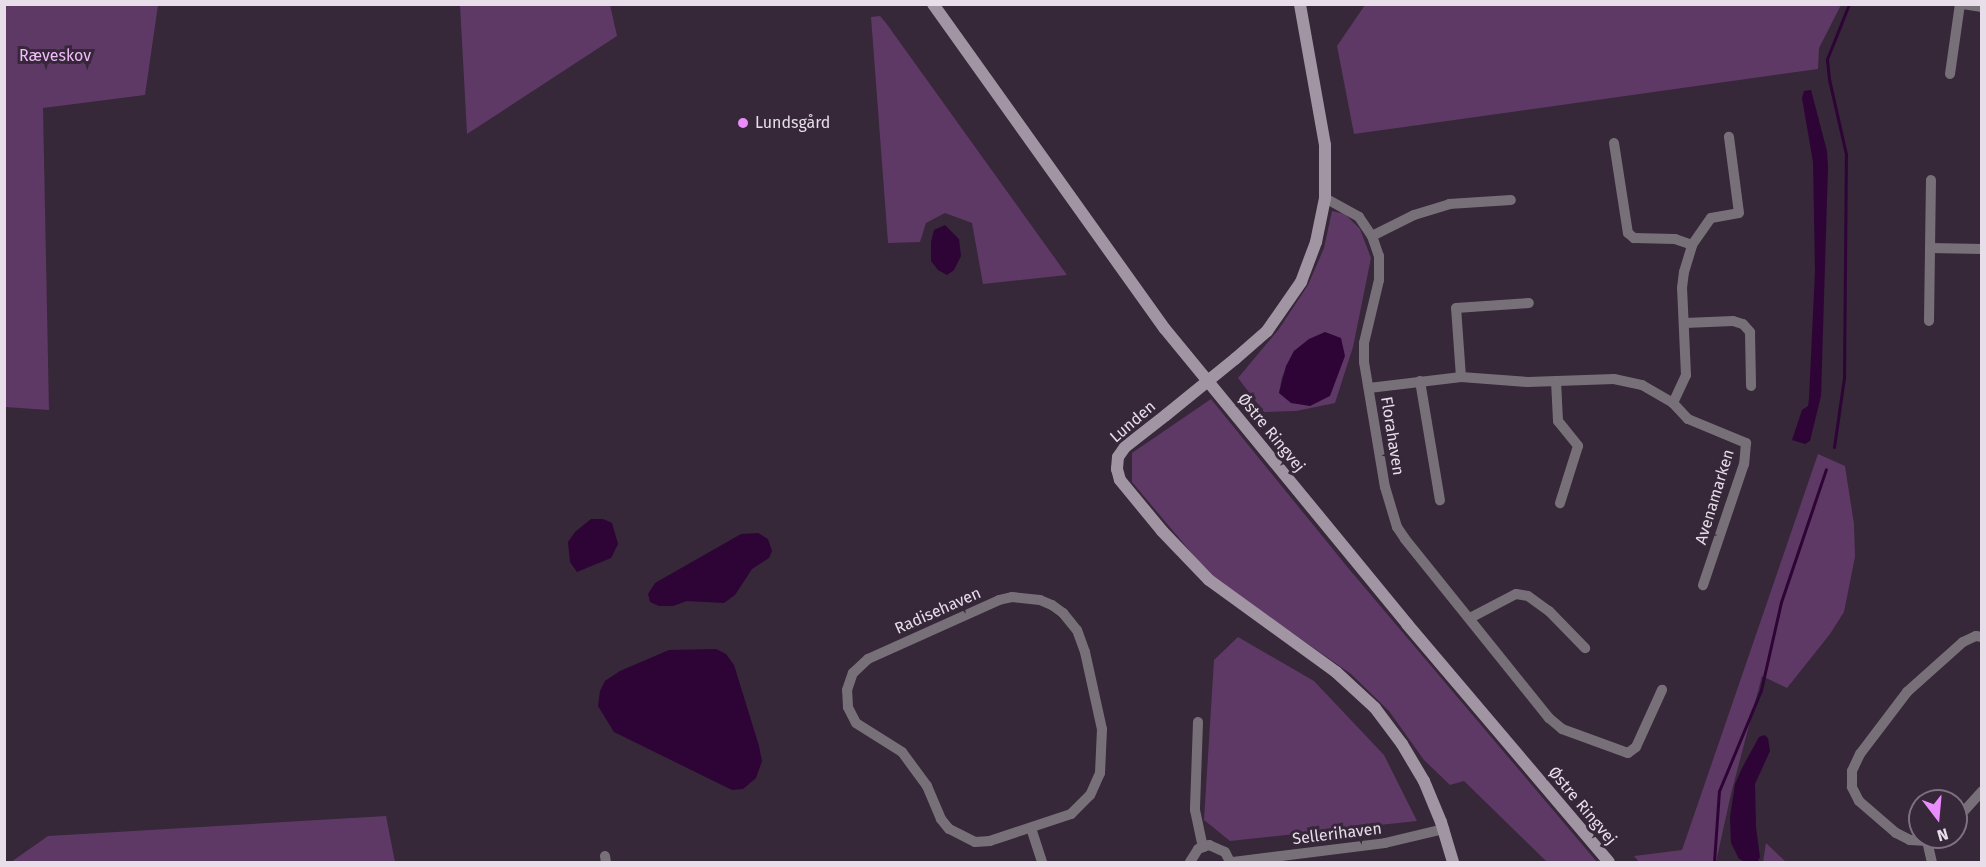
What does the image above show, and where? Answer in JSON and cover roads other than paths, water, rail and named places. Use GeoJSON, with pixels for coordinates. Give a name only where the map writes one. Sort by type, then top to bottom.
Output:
{"type":"FeatureCollection","features":[{"type":"Feature","properties":{"kind":"main road","name":"Østre Ringvej"},"geometry":{"type":"LineString","coordinates":[[933,4],[1165,329],[1407,624],[1609,862]]}},
{"type":"Feature","properties":{"kind":"main road","name":"Lunden"},"geometry":{"type":"LineString","coordinates":[[1300,4],[1325,145],[1325,198],[1316,242],[1300,282],[1267,331],[1125,447],[1118,457],[1117,469],[1120,480],[1162,531],[1209,580],[1336,672],[1375,708],[1413,761],[1444,829],[1453,862]]}},
{"type":"Feature","properties":{"kind":"street"},"geometry":{"type":"LineString","coordinates":[[1950,74],[1962,4],[1982,7]]}},
{"type":"Feature","properties":{"kind":"street"},"geometry":{"type":"LineString","coordinates":[[1673,403],[1686,375],[1683,272],[1692,245],[1711,218],[1739,213],[1729,137]]}},
{"type":"Feature","properties":{"kind":"street"},"geometry":{"type":"LineString","coordinates":[[1614,143],[1628,233],[1634,238],[1675,238],[1692,245]]}},
{"type":"Feature","properties":{"kind":"street"},"geometry":{"type":"LineString","coordinates":[[1929,321],[1931,180]]}},
{"type":"Feature","properties":{"kind":"street","name":"Florahaven"},"geometry":{"type":"LineString","coordinates":[[1325,198],[1359,217],[1372,236],[1380,256],[1378,280],[1364,343],[1385,487],[1397,527],[1555,724],[1628,753],[1635,747],[1662,690]]}},
{"type":"Feature","properties":{"kind":"street"},"geometry":{"type":"LineString","coordinates":[[1372,236],[1414,214],[1449,204],[1511,200]]}},
{"type":"Feature","properties":{"kind":"street"},"geometry":{"type":"LineString","coordinates":[[1930,248],[1982,249]]}},
{"type":"Feature","properties":{"kind":"street"},"geometry":{"type":"LineString","coordinates":[[1461,377],[1456,308],[1529,303]]}},
{"type":"Feature","properties":{"kind":"street"},"geometry":{"type":"LineString","coordinates":[[1685,323],[1733,321],[1743,324],[1750,332],[1751,386]]}},
{"type":"Feature","properties":{"kind":"street","name":"Avenamarken"},"geometry":{"type":"LineString","coordinates":[[1369,388],[1461,377],[1556,381],[1614,379],[1642,386],[1673,403],[1688,419],[1746,443],[1744,464],[1703,585]]}},
{"type":"Feature","properties":{"kind":"street"},"geometry":{"type":"LineString","coordinates":[[1420,381],[1440,500]]}},
{"type":"Feature","properties":{"kind":"street"},"geometry":{"type":"LineString","coordinates":[[1556,381],[1558,421],[1578,446],[1560,503]]}},
{"type":"Feature","properties":{"kind":"street"},"geometry":{"type":"LineString","coordinates":[[1470,618],[1516,594],[1528,596],[1549,611],[1585,648]]}},
{"type":"Feature","properties":{"kind":"street","name":"Radisehaven"},"geometry":{"type":"LineString","coordinates":[[1012,597],[1040,600],[1064,613],[1082,640],[1095,693],[1102,729],[1100,773],[1090,795],[1071,814],[1031,828],[990,841],[975,842],[949,829],[935,810],[918,771],[902,752],[865,729],[850,713],[847,690],[853,673],[868,659],[999,600],[1012,597]]}},
{"type":"Feature","properties":{"kind":"street"},"geometry":{"type":"LineString","coordinates":[[1908,839],[1896,833],[1859,801],[1852,787],[1852,771],[1860,754],[1907,692],[1963,642],[1976,636],[1982,638]]}},
{"type":"Feature","properties":{"kind":"street"},"geometry":{"type":"LineString","coordinates":[[1198,723],[1195,810],[1203,847]]}},
{"type":"Feature","properties":{"kind":"street"},"geometry":{"type":"LineString","coordinates":[[1968,807],[1982,791]]}},
{"type":"Feature","properties":{"kind":"street"},"geometry":{"type":"LineString","coordinates":[[1031,828],[1042,862]]}},
{"type":"Feature","properties":{"kind":"street","name":"Sellerihaven"},"geometry":{"type":"LineString","coordinates":[[1232,862],[1385,843],[1444,829]]}},
{"type":"Feature","properties":{"kind":"street"},"geometry":{"type":"LineString","coordinates":[[1190,862],[1194,853],[1203,847],[1221,848],[1232,862]]}},
{"type":"Feature","properties":{"kind":"waterway"},"geometry":{"type":"LineString","coordinates":[[1834,447],[1844,378],[1846,154],[1829,79],[1827,59],[1849,4]]}},
{"type":"Feature","properties":{"kind":"waterway"},"geometry":{"type":"LineString","coordinates":[[1714,862],[1719,791],[1761,690],[1781,602],[1826,469]]}},
{"type":"Feature","properties":{"kind":"place","name":"Lundsgård"},"geometry":{"type":"Point","coordinates":[743,123]}},
{"type":"Feature","properties":{"kind":"park label","name":"Ræveskov"},"geometry":{"type":"Point","coordinates":[55,56]}}]}
